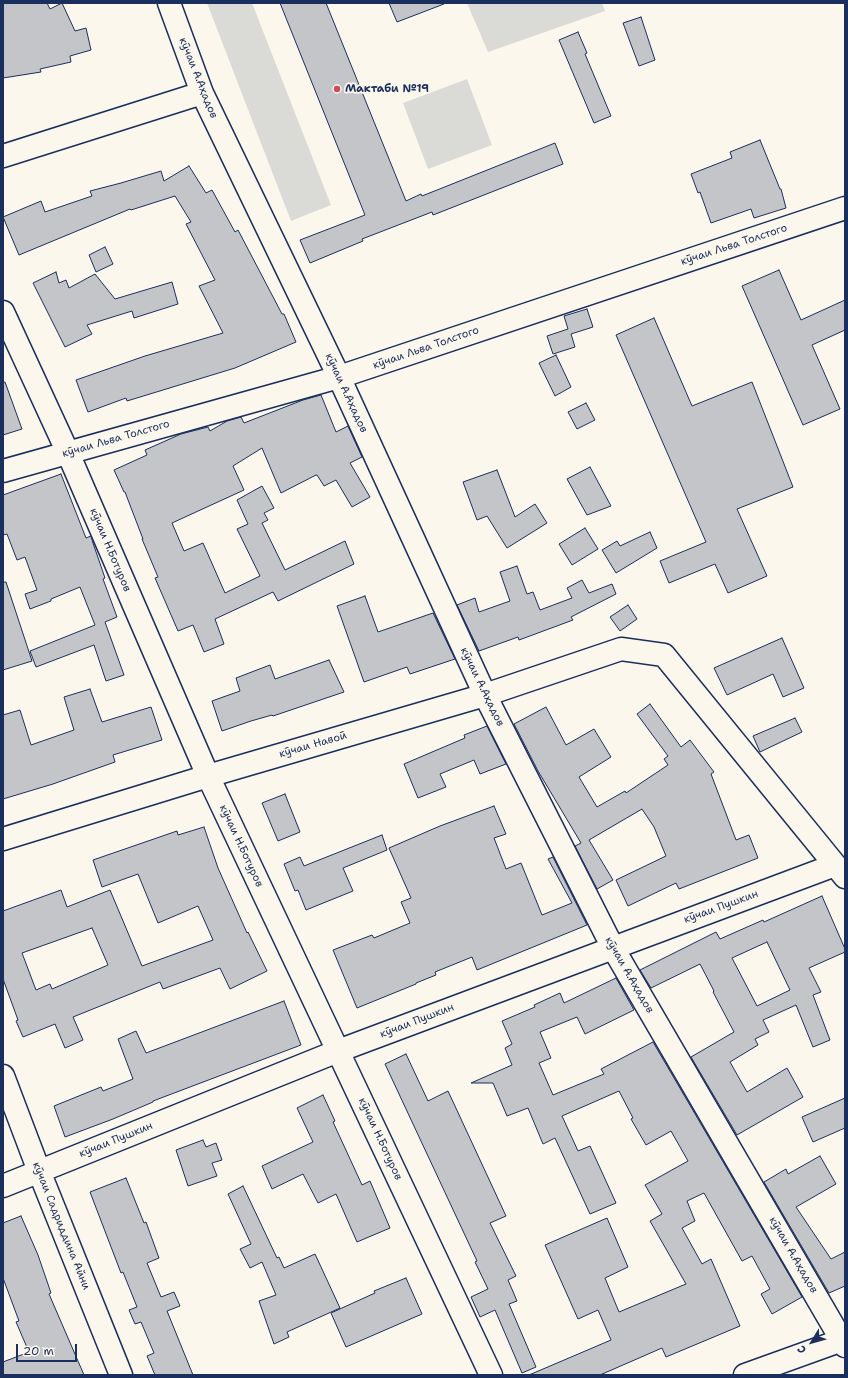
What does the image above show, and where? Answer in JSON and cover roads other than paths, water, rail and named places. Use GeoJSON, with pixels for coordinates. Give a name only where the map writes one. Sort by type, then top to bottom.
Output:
{"type":"FeatureCollection","features":[{"type":"Feature","properties":{"kind":"street","name":"кӯчаи А.Аҳадов"},"geometry":{"type":"LineString","coordinates":[[169,3],[202,94],[339,377],[484,695],[613,948],[844,1342]]}},
{"type":"Feature","properties":{"kind":"street"},"geometry":{"type":"LineString","coordinates":[[3,156],[202,94]]}},
{"type":"Feature","properties":{"kind":"street","name":"кӯчаи Льва Толстого"},"geometry":{"type":"LineString","coordinates":[[3,471],[339,377],[845,208]]}},
{"type":"Feature","properties":{"kind":"street","name":"кӯчаи Н.Ботуров"},"geometry":{"type":"LineString","coordinates":[[3,312],[68,453],[208,776],[491,1375]]}},
{"type":"Feature","properties":{"kind":"street","name":"кӯчаи Навоӣ"},"geometry":{"type":"LineString","coordinates":[[3,838],[484,695],[621,649],[664,655],[840,871]]}},
{"type":"Feature","properties":{"kind":"street","name":"кӯчаи Пушкин"},"geometry":{"type":"LineString","coordinates":[[3,1186],[338,1051],[613,948],[840,871]]}},
{"type":"Feature","properties":{"kind":"street","name":"кӯчаи Садриддина Айни"},"geometry":{"type":"LineString","coordinates":[[3,1076],[39,1171],[121,1375]]}},
{"type":"Feature","properties":{"kind":"street"},"geometry":{"type":"LineString","coordinates":[[745,1375],[844,1342]]}},
{"type":"Feature","properties":{"kind":"place","name":"Мактаби №19"},"geometry":{"type":"Point","coordinates":[337,89]}}]}
